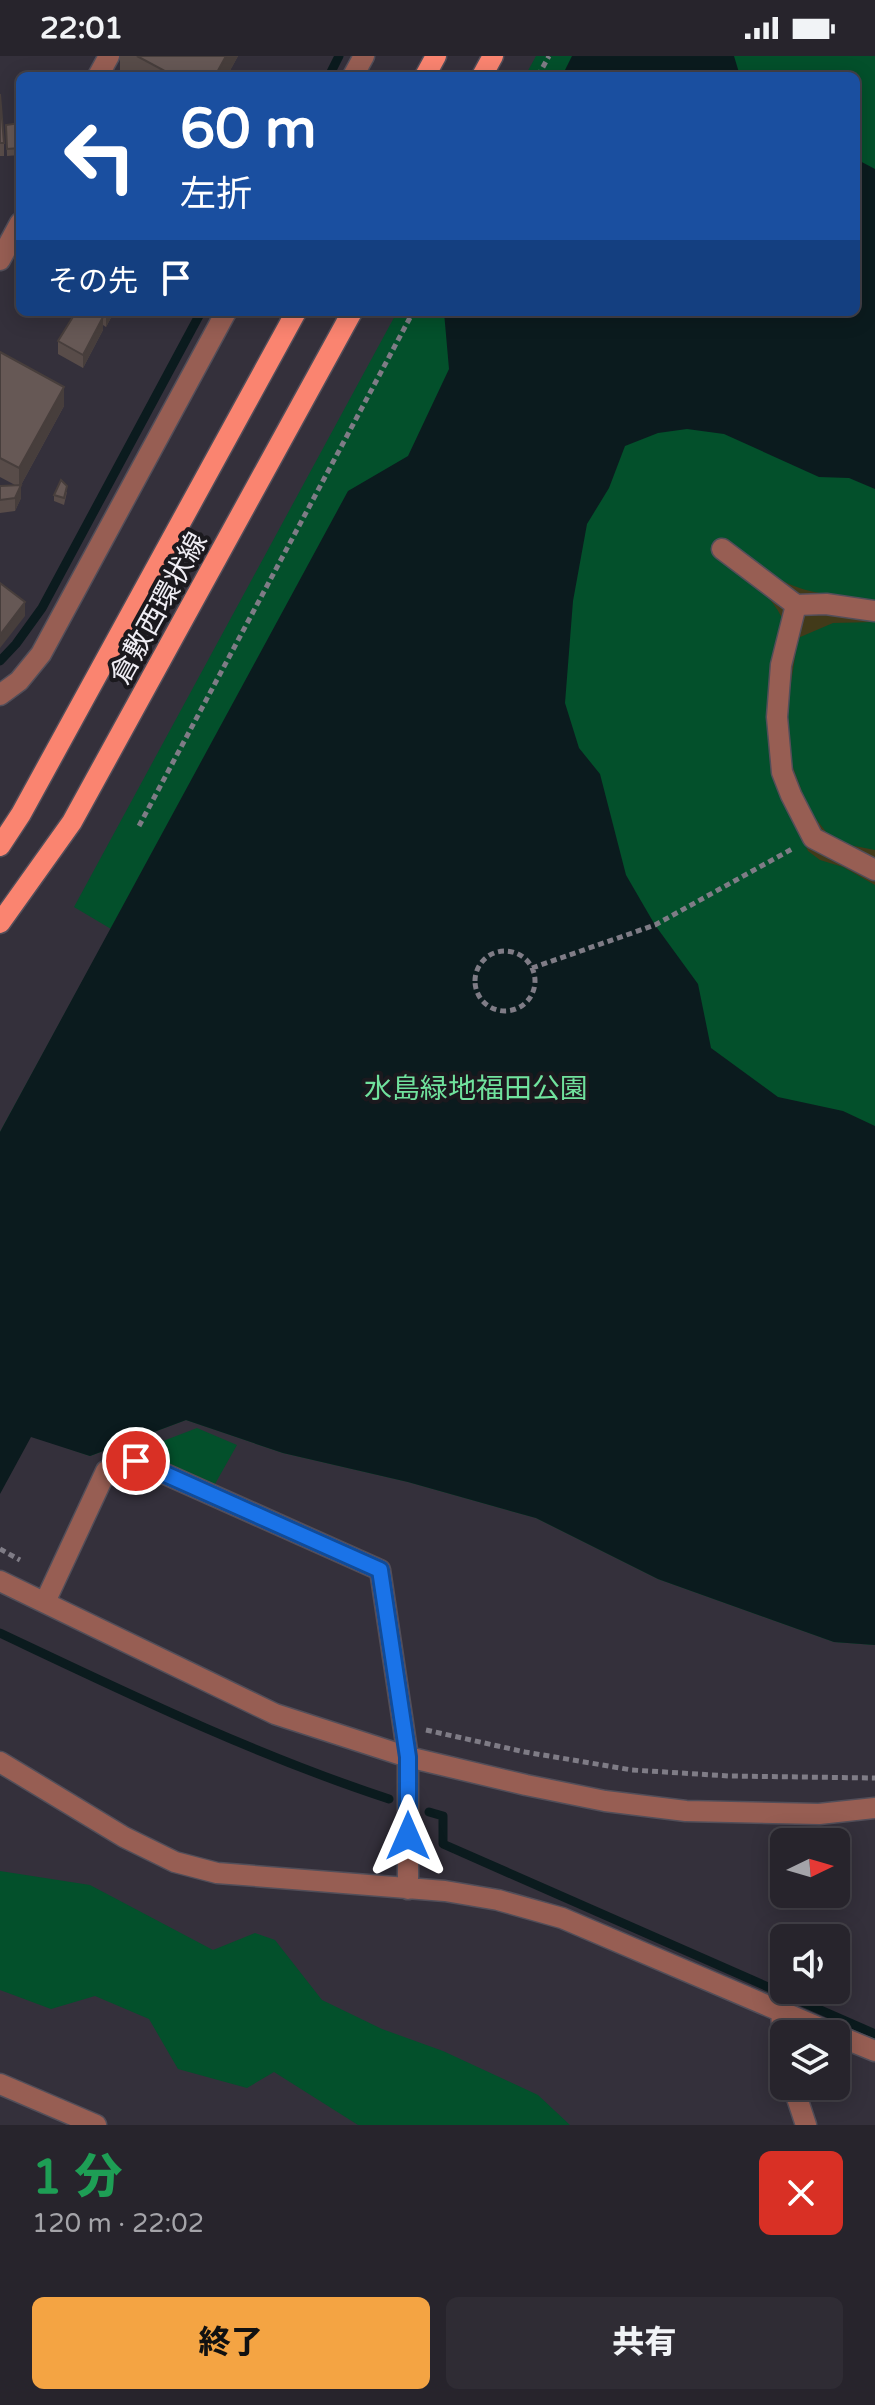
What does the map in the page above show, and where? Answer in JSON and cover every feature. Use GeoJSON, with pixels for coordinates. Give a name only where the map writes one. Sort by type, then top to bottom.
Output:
{"type":"FeatureCollection","features":[{"type":"Feature","properties":{"kind":"main road","name":"倉敷西環状線"},"geometry":{"type":"LineString","coordinates":[[0,846],[21,814],[294,316]]}},
{"type":"Feature","properties":{"kind":"main road","name":"倉敷西環状線"},"geometry":{"type":"LineString","coordinates":[[0,923],[72,822],[350,316]]}},
{"type":"Feature","properties":{"kind":"street"},"geometry":{"type":"LineString","coordinates":[[0,260],[16,230]]}},
{"type":"Feature","properties":{"kind":"street"},"geometry":{"type":"LineString","coordinates":[[0,695],[19,681],[41,654],[224,316]]}},
{"type":"Feature","properties":{"kind":"street"},"geometry":{"type":"LineString","coordinates":[[722,549],[796,605],[826,604],[875,611]]}},
{"type":"Feature","properties":{"kind":"street"},"geometry":{"type":"LineString","coordinates":[[796,605],[781,665],[777,717],[782,772],[813,838],[875,870]]}},
{"type":"Feature","properties":{"kind":"street"},"geometry":{"type":"LineString","coordinates":[[45,1602],[106,1471],[136,1461],[380,1570],[408,1757],[408,1889]]}},
{"type":"Feature","properties":{"kind":"street"},"geometry":{"type":"LineString","coordinates":[[0,1581],[275,1714],[408,1757],[605,1801],[686,1811],[819,1814],[875,1808]]}},
{"type":"Feature","properties":{"kind":"street"},"geometry":{"type":"LineString","coordinates":[[0,1762],[124,1837],[175,1862],[217,1873],[445,1891],[498,1900],[562,1918],[801,2020]]}},
{"type":"Feature","properties":{"kind":"street"},"geometry":{"type":"LineString","coordinates":[[781,2012],[782,2020]]}},
{"type":"Feature","properties":{"kind":"street"},"geometry":{"type":"LineString","coordinates":[[850,2040],[875,2051]]}},
{"type":"Feature","properties":{"kind":"street"},"geometry":{"type":"LineString","coordinates":[[0,2084],[96,2125]]}},
{"type":"Feature","properties":{"kind":"street"},"geometry":{"type":"LineString","coordinates":[[798,2100],[806,2125]]}},
{"type":"Feature","properties":{"kind":"path"},"geometry":{"type":"LineString","coordinates":[[139,826],[411,316]]}},
{"type":"Feature","properties":{"kind":"path"},"geometry":{"type":"LineString","coordinates":[[532,968],[655,925],[813,838]]}},
{"type":"Feature","properties":{"kind":"path"},"geometry":{"type":"LineString","coordinates":[[510,951],[519,954],[532,968],[535,978],[531,997],[515,1010],[495,1009],[479,996],[476,977],[484,960],[492,954],[510,951]]}},
{"type":"Feature","properties":{"kind":"green space","name":"水島緑地福田公園"},"geometry":{"type":"Polygon","coordinates":[[[536,56],[875,56],[875,1645],[834,1642],[658,1579],[536,1518],[408,1482],[283,1453],[186,1420],[90,1456],[31,1436],[0,1132],[111,929],[74,907],[395,316],[860,316],[860,72],[527,72],[536,56]]]}},
{"type":"Feature","properties":{"kind":"green space"},"geometry":{"type":"Polygon","coordinates":[[[197,1428],[237,1445],[215,1484],[137,1451],[197,1428]]]}},
{"type":"Feature","properties":{"kind":"green space"},"geometry":{"type":"Polygon","coordinates":[[[0,1871],[90,1885],[213,1950],[255,1933],[275,1940],[322,2000],[538,2095],[570,2125],[358,2125],[274,2072],[247,2088],[178,2069],[149,2019],[95,1996],[51,2009],[0,1990],[0,1871]]]}},
{"type":"Feature","properties":{"kind":"sand"},"geometry":{"type":"Polygon","coordinates":[[[727,538],[758,566],[794,586],[823,594],[875,600],[875,622],[833,623],[798,638],[787,709],[788,754],[809,810],[834,842],[875,850],[875,885],[843,867],[820,860],[808,851],[785,800],[782,618],[760,589],[713,552],[727,538]]]}},
{"type":"Feature","properties":{"kind":"shaded area"},"geometry":{"type":"Polygon","coordinates":[[[572,56],[734,56],[739,72],[564,72],[572,56]]]}},
{"type":"Feature","properties":{"kind":"shaded area","name":"水島緑地福田公園"},"geometry":{"type":"Polygon","coordinates":[[[860,161],[875,169],[875,489],[849,478],[819,477],[724,434],[687,429],[658,433],[625,446],[609,488],[587,524],[573,601],[565,703],[579,748],[600,774],[626,875],[655,925],[698,984],[711,1048],[778,1097],[843,1111],[875,1126],[875,1645],[834,1642],[658,1579],[536,1518],[408,1482],[283,1453],[186,1420],[90,1456],[31,1437],[0,1494],[0,1132],[348,491],[408,456],[449,369],[444,316],[860,316],[860,161]]]}},
{"type":"Feature","properties":{"kind":"building"},"geometry":{"type":"Polygon","coordinates":[[[137,56],[226,56],[217,72],[167,72],[137,56]]]}},
{"type":"Feature","properties":{"kind":"building"},"geometry":{"type":"Polygon","coordinates":[[[0,94],[4,143],[0,143],[0,94]]]}},
{"type":"Feature","properties":{"kind":"building"},"geometry":{"type":"Polygon","coordinates":[[[16,124],[16,148],[7,149],[6,125],[16,124]]]}},
{"type":"Feature","properties":{"kind":"building"},"geometry":{"type":"Polygon","coordinates":[[[74,316],[103,317],[83,355],[58,341],[74,316]]]}},
{"type":"Feature","properties":{"kind":"building"},"geometry":{"type":"Polygon","coordinates":[[[0,352],[64,387],[19,468],[0,458],[0,352]]]}},
{"type":"Feature","properties":{"kind":"building"},"geometry":{"type":"Polygon","coordinates":[[[61,480],[67,486],[64,498],[54,495],[61,480]]]}},
{"type":"Feature","properties":{"kind":"building"},"geometry":{"type":"Polygon","coordinates":[[[21,485],[15,498],[0,500],[0,486],[21,485]]]}},
{"type":"Feature","properties":{"kind":"building"},"geometry":{"type":"Polygon","coordinates":[[[0,583],[25,602],[0,635],[0,583]]]}},
{"type":"Feature","properties":{"kind":"waterway"},"geometry":{"type":"LineString","coordinates":[[331,72],[339,56]]}},
{"type":"Feature","properties":{"kind":"waterway"},"geometry":{"type":"LineString","coordinates":[[0,661],[42,608],[199,316]]}},
{"type":"Feature","properties":{"kind":"waterway"},"geometry":{"type":"LineString","coordinates":[[0,1633],[241,1743],[389,1799]]}},
{"type":"Feature","properties":{"kind":"waterway"},"geometry":{"type":"LineString","coordinates":[[429,1812],[443,1816],[443,1844],[875,2034]]}},
{"type":"Feature","properties":{"kind":"route"},"geometry":{"type":"LineString","coordinates":[[136,1461],[380,1570],[408,1757],[408,1836]]}}]}
